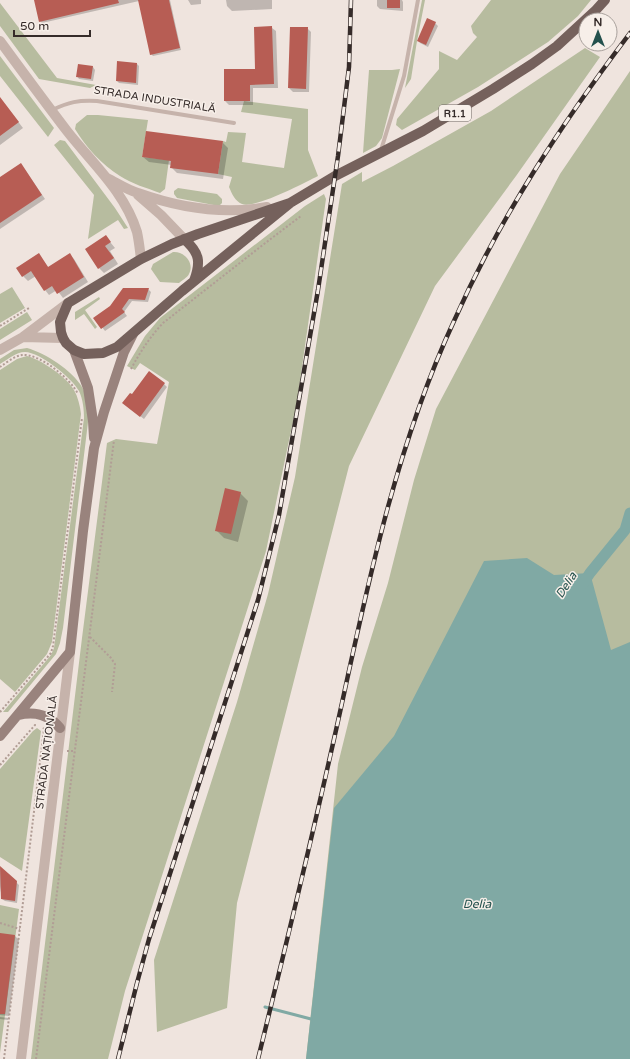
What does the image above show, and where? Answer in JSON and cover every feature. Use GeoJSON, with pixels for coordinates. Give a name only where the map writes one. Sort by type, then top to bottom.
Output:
{"type":"FeatureCollection","features":[{"type":"Feature","properties":{"kind":"main road","name":"STRADA NAȚIONALĂ"},"geometry":{"type":"LineString","coordinates":[[63,338],[74,350],[84,354],[95,354],[111,351],[134,330],[290,203],[335,176],[430,128],[532,64],[557,46],[605,0]]}},
{"type":"Feature","properties":{"kind":"main road","name":"STRADA NAȚIONALĂ"},"geometry":{"type":"LineString","coordinates":[[68,303],[141,259],[184,239],[290,203]]}},
{"type":"Feature","properties":{"kind":"main road"},"geometry":{"type":"LineString","coordinates":[[184,239],[193,248],[198,259],[194,281]]}},
{"type":"Feature","properties":{"kind":"main road"},"geometry":{"type":"LineString","coordinates":[[63,338],[60,322],[68,303]]}},
{"type":"Feature","properties":{"kind":"main road","name":"STRADA NAȚIONALĂ"},"geometry":{"type":"LineString","coordinates":[[70,652],[94,448],[124,352],[134,330]]}},
{"type":"Feature","properties":{"kind":"main road","name":"STRADA NAȚIONALĂ"},"geometry":{"type":"LineString","coordinates":[[74,350],[88,388],[93,421],[94,448]]}},
{"type":"Feature","properties":{"kind":"main road"},"geometry":{"type":"LineString","coordinates":[[0,736],[70,652]]}},
{"type":"Feature","properties":{"kind":"main road"},"geometry":{"type":"LineString","coordinates":[[18,715],[32,713],[46,716],[54,721],[60,728]]}},
{"type":"Feature","properties":{"kind":"street"},"geometry":{"type":"LineString","coordinates":[[0,41],[51,110],[82,150],[106,177],[124,202],[137,234],[141,259]]}},
{"type":"Feature","properties":{"kind":"street"},"geometry":{"type":"LineString","coordinates":[[106,177],[136,193],[161,215],[184,239]]}},
{"type":"Feature","properties":{"kind":"street"},"geometry":{"type":"LineString","coordinates":[[136,193],[194,208],[211,210],[249,211],[290,203]]}},
{"type":"Feature","properties":{"kind":"street"},"geometry":{"type":"LineString","coordinates":[[0,350],[23,337],[68,303]]}},
{"type":"Feature","properties":{"kind":"street"},"geometry":{"type":"LineString","coordinates":[[23,337],[63,338]]}},
{"type":"Feature","properties":{"kind":"street","name":"STRADA NAȚIONALĂ"},"geometry":{"type":"LineString","coordinates":[[20,1059],[70,652]]}},
{"type":"Feature","properties":{"kind":"lane"},"geometry":{"type":"LineString","coordinates":[[381,153],[404,76],[418,0]]}},
{"type":"Feature","properties":{"kind":"lane","name":"STRADA INDUSTRIALĂ"},"geometry":{"type":"LineString","coordinates":[[51,110],[68,102],[83,100],[234,123]]}},
{"type":"Feature","properties":{"kind":"path"},"geometry":{"type":"LineString","coordinates":[[131,369],[140,351],[163,323],[301,216]]}},
{"type":"Feature","properties":{"kind":"path"},"geometry":{"type":"LineString","coordinates":[[0,326],[29,308]]}},
{"type":"Feature","properties":{"kind":"path"},"geometry":{"type":"LineString","coordinates":[[0,367],[18,356],[24,355],[34,357],[45,362],[70,382],[80,398]]}},
{"type":"Feature","properties":{"kind":"path"},"geometry":{"type":"LineString","coordinates":[[0,712],[51,653],[53,646],[82,416]]}},
{"type":"Feature","properties":{"kind":"path"},"geometry":{"type":"LineString","coordinates":[[36,1059],[114,440]]}},
{"type":"Feature","properties":{"kind":"path"},"geometry":{"type":"LineString","coordinates":[[89,636],[115,664],[112,692]]}},
{"type":"Feature","properties":{"kind":"path"},"geometry":{"type":"LineString","coordinates":[[0,765],[35,725],[41,726],[44,729],[4,1059]]}},
{"type":"Feature","properties":{"kind":"path"},"geometry":{"type":"LineString","coordinates":[[0,923],[20,929]]}},
{"type":"Feature","properties":{"kind":"green space"},"geometry":{"type":"Polygon","coordinates":[[[422,0],[425,0],[411,79],[405,88],[422,0]]]}},
{"type":"Feature","properties":{"kind":"green space"},"geometry":{"type":"Polygon","coordinates":[[[491,0],[591,0],[581,12],[578,12],[578,16],[548,42],[478,87],[402,130],[396,125],[397,119],[439,69],[439,51],[457,60],[477,37],[473,33],[471,26],[491,0]]]}},
{"type":"Feature","properties":{"kind":"green space"},"geometry":{"type":"Polygon","coordinates":[[[0,3],[57,78],[96,85],[90,88],[39,79],[0,26],[0,3]]]}},
{"type":"Feature","properties":{"kind":"green space"},"geometry":{"type":"Polygon","coordinates":[[[579,52],[592,52],[600,57],[516,176],[435,286],[349,466],[237,903],[227,1008],[157,1032],[154,960],[237,702],[268,594],[295,477],[342,184],[362,172],[362,182],[491,111],[579,52]]]}},
{"type":"Feature","properties":{"kind":"green space"},"geometry":{"type":"Polygon","coordinates":[[[0,56],[54,128],[48,137],[0,76],[0,56]]]}},
{"type":"Feature","properties":{"kind":"green space"},"geometry":{"type":"Polygon","coordinates":[[[400,69],[382,138],[376,146],[363,153],[369,70],[400,69]]]}},
{"type":"Feature","properties":{"kind":"green space"},"geometry":{"type":"Polygon","coordinates":[[[630,71],[630,800],[306,1059],[338,764],[362,667],[388,583],[414,480],[436,409],[560,174],[630,71]]]}},
{"type":"Feature","properties":{"kind":"green space"},"geometry":{"type":"Polygon","coordinates":[[[244,101],[308,109],[308,150],[318,176],[257,203],[248,205],[237,201],[229,187],[232,177],[218,174],[223,141],[226,142],[228,132],[246,133],[242,162],[284,168],[292,119],[241,112],[244,101]]]}},
{"type":"Feature","properties":{"kind":"green space"},"geometry":{"type":"Polygon","coordinates":[[[87,115],[148,120],[142,157],[169,160],[165,189],[160,193],[135,184],[113,172],[101,161],[89,149],[75,129],[76,124],[87,115]]]}},
{"type":"Feature","properties":{"kind":"green space"},"geometry":{"type":"Polygon","coordinates":[[[60,140],[65,141],[115,208],[128,228],[124,229],[118,220],[88,239],[94,195],[54,145],[60,140]]]}},
{"type":"Feature","properties":{"kind":"green space"},"geometry":{"type":"Polygon","coordinates":[[[178,188],[217,194],[222,199],[222,203],[219,206],[177,198],[174,191],[178,188]]]}},
{"type":"Feature","properties":{"kind":"green space"},"geometry":{"type":"Polygon","coordinates":[[[324,194],[326,199],[297,402],[266,551],[125,991],[108,1059],[31,1059],[107,443],[116,439],[157,444],[169,382],[140,363],[135,370],[127,366],[145,336],[160,318],[305,206],[324,194]]]}},
{"type":"Feature","properties":{"kind":"green space"},"geometry":{"type":"Polygon","coordinates":[[[173,252],[181,253],[187,258],[191,266],[189,274],[179,283],[160,282],[151,269],[153,264],[173,252]]]}},
{"type":"Feature","properties":{"kind":"green space"},"geometry":{"type":"Polygon","coordinates":[[[12,287],[25,308],[0,323],[0,294],[12,287]]]}},
{"type":"Feature","properties":{"kind":"green space"},"geometry":{"type":"Polygon","coordinates":[[[99,297],[100,299],[85,310],[97,327],[95,329],[84,314],[75,320],[75,312],[99,297]]]}},
{"type":"Feature","properties":{"kind":"green space"},"geometry":{"type":"Polygon","coordinates":[[[27,312],[32,320],[0,340],[0,329],[27,312]]]}},
{"type":"Feature","properties":{"kind":"green space"},"geometry":{"type":"Polygon","coordinates":[[[27,348],[50,358],[72,374],[84,390],[89,414],[60,643],[56,654],[8,712],[3,712],[51,655],[54,648],[84,418],[83,404],[79,391],[70,379],[47,361],[31,353],[22,352],[0,364],[0,359],[14,350],[27,348]]]}},
{"type":"Feature","properties":{"kind":"green space"},"geometry":{"type":"Polygon","coordinates":[[[27,356],[53,369],[71,385],[77,396],[81,414],[52,642],[47,654],[15,692],[0,679],[0,370],[17,359],[27,356]]]}},
{"type":"Feature","properties":{"kind":"green space"},"geometry":{"type":"Polygon","coordinates":[[[37,728],[41,731],[22,871],[0,857],[0,769],[37,728]]]}},
{"type":"Feature","properties":{"kind":"green space"},"geometry":{"type":"Polygon","coordinates":[[[0,905],[19,909],[0,1053],[0,905]]]}},
{"type":"Feature","properties":{"kind":"water","name":"Delia"},"geometry":{"type":"Polygon","coordinates":[[[527,558],[554,575],[590,573],[611,650],[630,642],[630,1059],[306,1059],[334,808],[394,736],[484,561],[527,558]]]}},
{"type":"Feature","properties":{"kind":"building"},"geometry":{"type":"Polygon","coordinates":[[[34,0],[118,0],[119,3],[39,22],[34,0]]]}},
{"type":"Feature","properties":{"kind":"building"},"geometry":{"type":"Polygon","coordinates":[[[138,0],[169,0],[180,48],[150,55],[138,0]]]}},
{"type":"Feature","properties":{"kind":"building"},"geometry":{"type":"Polygon","coordinates":[[[387,0],[400,0],[400,8],[387,8],[387,0]]]}},
{"type":"Feature","properties":{"kind":"building"},"geometry":{"type":"Polygon","coordinates":[[[427,18],[436,22],[426,45],[417,41],[427,18]]]}},
{"type":"Feature","properties":{"kind":"building"},"geometry":{"type":"Polygon","coordinates":[[[272,26],[274,84],[250,85],[250,101],[224,101],[224,69],[255,69],[254,27],[272,26]]]}},
{"type":"Feature","properties":{"kind":"building"},"geometry":{"type":"Polygon","coordinates":[[[290,27],[308,27],[306,89],[288,88],[290,27]]]}},
{"type":"Feature","properties":{"kind":"building"},"geometry":{"type":"Polygon","coordinates":[[[117,61],[137,63],[136,83],[116,81],[117,61]]]}},
{"type":"Feature","properties":{"kind":"building"},"geometry":{"type":"Polygon","coordinates":[[[78,64],[93,66],[91,79],[76,77],[78,64]]]}},
{"type":"Feature","properties":{"kind":"building"},"geometry":{"type":"Polygon","coordinates":[[[0,97],[19,122],[0,136],[0,97]]]}},
{"type":"Feature","properties":{"kind":"building"},"geometry":{"type":"Polygon","coordinates":[[[146,131],[223,141],[218,174],[170,168],[171,161],[142,157],[146,131]]]}},
{"type":"Feature","properties":{"kind":"building"},"geometry":{"type":"Polygon","coordinates":[[[21,163],[42,195],[0,223],[0,177],[21,163]]]}},
{"type":"Feature","properties":{"kind":"building"},"geometry":{"type":"Polygon","coordinates":[[[106,235],[111,242],[105,246],[114,258],[98,269],[85,249],[106,235]]]}},
{"type":"Feature","properties":{"kind":"building"},"geometry":{"type":"Polygon","coordinates":[[[39,253],[48,267],[70,253],[84,277],[57,294],[52,286],[44,291],[31,271],[22,277],[16,268],[39,253]]]}},
{"type":"Feature","properties":{"kind":"building"},"geometry":{"type":"Polygon","coordinates":[[[123,288],[149,288],[145,300],[129,299],[122,309],[125,312],[101,329],[93,318],[110,306],[123,288]]]}},
{"type":"Feature","properties":{"kind":"building"},"geometry":{"type":"Polygon","coordinates":[[[149,371],[165,383],[140,417],[122,403],[130,393],[132,394],[149,371]]]}},
{"type":"Feature","properties":{"kind":"building"},"geometry":{"type":"Polygon","coordinates":[[[225,488],[241,492],[231,534],[215,531],[225,488]]]}},
{"type":"Feature","properties":{"kind":"building"},"geometry":{"type":"Polygon","coordinates":[[[0,866],[17,881],[15,901],[1,899],[0,866]]]}},
{"type":"Feature","properties":{"kind":"building"},"geometry":{"type":"Polygon","coordinates":[[[0,933],[15,935],[5,1014],[0,1014],[0,933]]]}},
{"type":"Feature","properties":{"kind":"waterway","name":"Delia"},"geometry":{"type":"LineString","coordinates":[[582,585],[625,530],[630,513]]}},
{"type":"Feature","properties":{"kind":"waterway"},"geometry":{"type":"LineString","coordinates":[[265,1007],[311,1019]]}},
{"type":"Feature","properties":{"kind":"railway"},"geometry":{"type":"LineString","coordinates":[[118,1059],[149,939],[258,600],[279,515],[318,290],[338,156],[349,67],[351,0]]}},
{"type":"Feature","properties":{"kind":"railway"},"geometry":{"type":"LineString","coordinates":[[258,1059],[312,837],[363,605],[401,461],[417,413],[434,367],[454,321],[491,245],[512,208],[557,136],[580,101],[630,33]]}}]}
